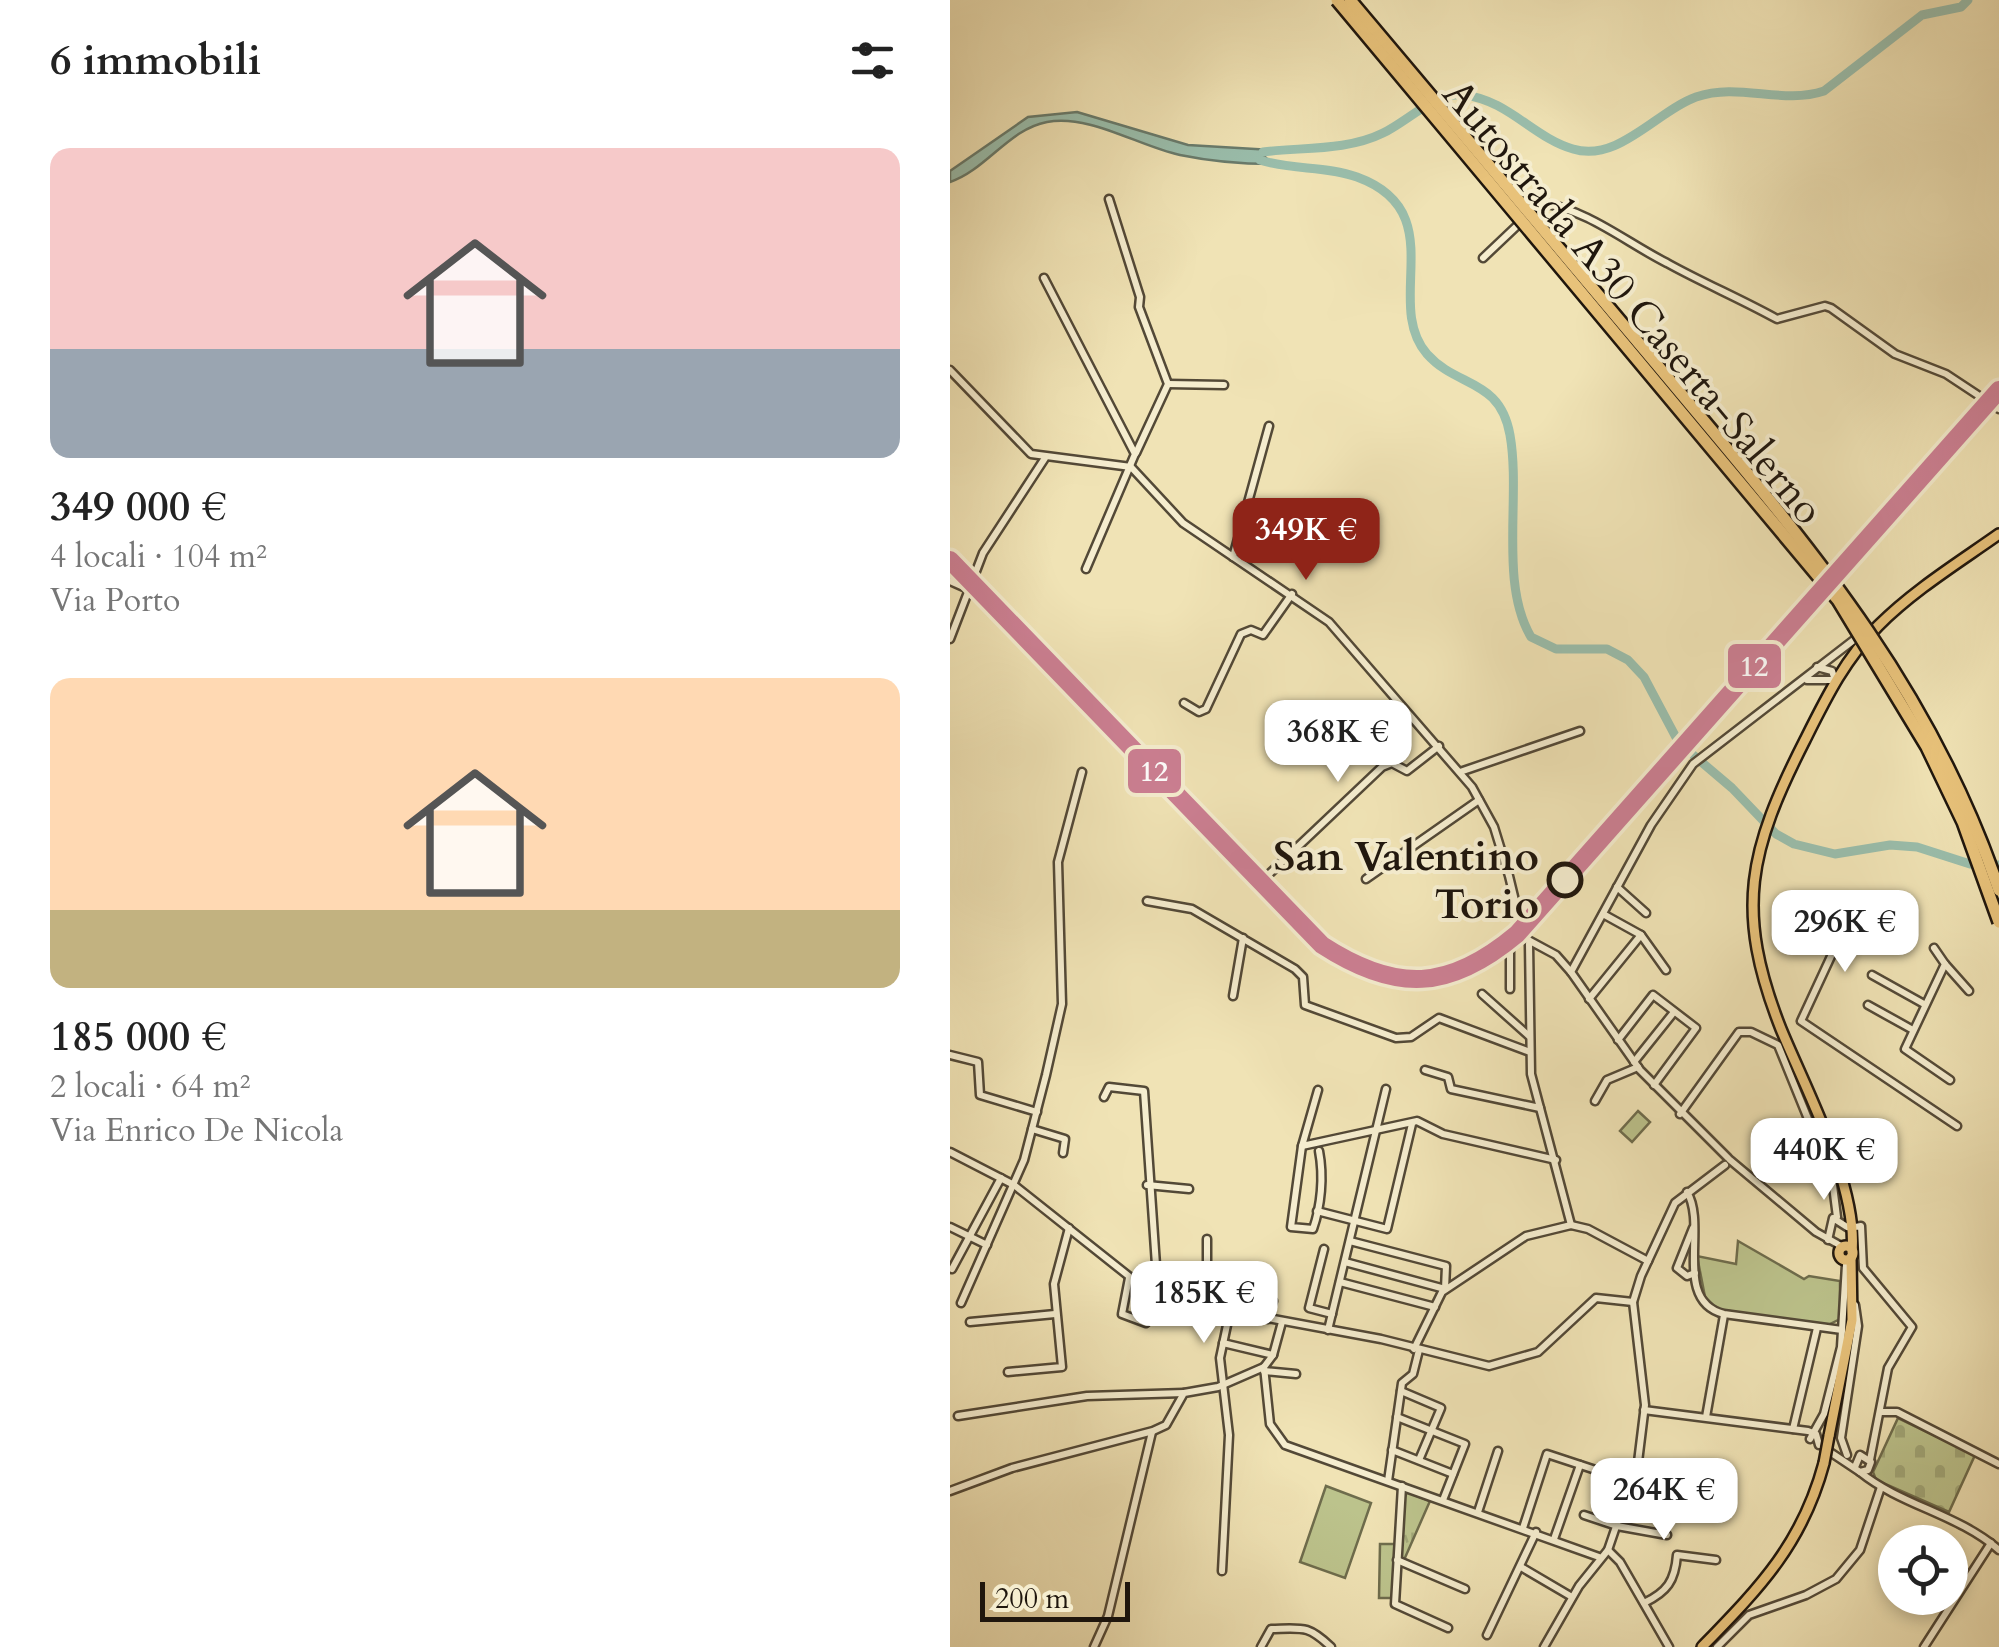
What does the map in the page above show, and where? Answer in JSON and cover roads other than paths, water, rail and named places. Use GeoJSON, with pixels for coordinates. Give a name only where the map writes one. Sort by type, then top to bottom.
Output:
{"type":"FeatureCollection","features":[{"type":"Feature","properties":{"kind":"highway","name":"Autostrada A30 Caserta-Salerno"},"geometry":{"type":"LineString","coordinates":[[1337,0],[1838,600],[1928,747],[1962,822],[1999,922]]}},
{"type":"Feature","properties":{"kind":"highway","name":"Autostrada A30 Caserta-Salerno"},"geometry":{"type":"LineString","coordinates":[[1350,0],[1845,593],[1917,706],[1957,784],[1999,890]]}},
{"type":"Feature","properties":{"kind":"main road"},"geometry":{"type":"LineString","coordinates":[[1702,1647],[1787,1552],[1813,1502],[1830,1436],[1854,1303],[1846,1256],[1851,1230],[1844,1191],[1759,963],[1752,905],[1758,845],[1770,807],[1835,680],[1858,646],[1900,606],[1999,534]]}},
{"type":"Feature","properties":{"kind":"street"},"geometry":{"type":"LineString","coordinates":[[1086,569],[1168,384],[1140,307],[1109,199]]}},
{"type":"Feature","properties":{"kind":"street"},"geometry":{"type":"LineString","coordinates":[[1483,258],[1537,206],[1550,204],[1638,242],[1663,262],[1777,319],[1825,306],[1831,308],[1895,354],[1946,374],[1999,409]]}},
{"type":"Feature","properties":{"kind":"street"},"geometry":{"type":"LineString","coordinates":[[1044,278],[1135,454]]}},
{"type":"Feature","properties":{"kind":"street"},"geometry":{"type":"LineString","coordinates":[[950,370],[1031,454],[1131,467],[1183,522],[1292,594],[1350,644],[1460,772],[1494,827],[1518,912],[1518,935],[1510,948],[1510,990]]}},
{"type":"Feature","properties":{"kind":"street"},"geometry":{"type":"LineString","coordinates":[[1168,384],[1224,385]]}},
{"type":"Feature","properties":{"kind":"street"},"geometry":{"type":"LineString","coordinates":[[1233,557],[1269,426]]}},
{"type":"Feature","properties":{"kind":"street"},"geometry":{"type":"LineString","coordinates":[[950,639],[983,553],[1045,458]]}},
{"type":"Feature","properties":{"kind":"street"},"geometry":{"type":"LineString","coordinates":[[950,581],[968,589]]}},
{"type":"Feature","properties":{"kind":"street"},"geometry":{"type":"LineString","coordinates":[[1184,703],[1199,712],[1206,709],[1242,634],[1251,630],[1263,635],[1292,594]]}},
{"type":"Feature","properties":{"kind":"street"},"geometry":{"type":"LineString","coordinates":[[1571,972],[1650,825],[1693,764],[1900,606]]}},
{"type":"Feature","properties":{"kind":"street"},"geometry":{"type":"LineString","coordinates":[[1808,680],[1835,680],[1832,670],[1817,667]]}},
{"type":"Feature","properties":{"kind":"street"},"geometry":{"type":"LineString","coordinates":[[1460,772],[1580,731]]}},
{"type":"Feature","properties":{"kind":"street"},"geometry":{"type":"LineString","coordinates":[[1267,876],[1382,767],[1392,763],[1407,771],[1439,746]]}},
{"type":"Feature","properties":{"kind":"street"},"geometry":{"type":"LineString","coordinates":[[961,1303],[1014,1184],[1037,1112],[1062,1004],[1058,862],[1082,772]]}},
{"type":"Feature","properties":{"kind":"street"},"geometry":{"type":"LineString","coordinates":[[1366,879],[1479,800]]}},
{"type":"Feature","properties":{"kind":"street"},"geometry":{"type":"LineString","coordinates":[[1617,887],[1646,912]]}},
{"type":"Feature","properties":{"kind":"street"},"geometry":{"type":"LineString","coordinates":[[1147,901],[1192,908],[1300,972],[1305,1004],[1396,1038],[1410,1036],[1439,1018],[1530,1052]]}},
{"type":"Feature","properties":{"kind":"street"},"geometry":{"type":"LineString","coordinates":[[1852,911],[1801,1020],[1957,1126]]}},
{"type":"Feature","properties":{"kind":"street"},"geometry":{"type":"LineString","coordinates":[[1603,914],[1641,935],[1666,970]]}},
{"type":"Feature","properties":{"kind":"street"},"geometry":{"type":"LineString","coordinates":[[1518,935],[1556,955],[1636,1064],[1680,1114],[1720,1150],[1726,1162],[1846,1256],[1842,1330],[1826,1405],[1810,1435]]}},
{"type":"Feature","properties":{"kind":"street"},"geometry":{"type":"LineString","coordinates":[[1589,999],[1641,935]]}},
{"type":"Feature","properties":{"kind":"street"},"geometry":{"type":"LineString","coordinates":[[1233,996],[1243,938]]}},
{"type":"Feature","properties":{"kind":"street"},"geometry":{"type":"LineString","coordinates":[[1529,944],[1530,1052],[1540,1108],[1571,1225]]}},
{"type":"Feature","properties":{"kind":"street"},"geometry":{"type":"LineString","coordinates":[[1934,948],[1969,991]]}},
{"type":"Feature","properties":{"kind":"street"},"geometry":{"type":"LineString","coordinates":[[1945,964],[1906,1049],[1950,1080]]}},
{"type":"Feature","properties":{"kind":"street"},"geometry":{"type":"LineString","coordinates":[[1872,976],[1924,1004]]}},
{"type":"Feature","properties":{"kind":"street"},"geometry":{"type":"LineString","coordinates":[[1482,994],[1530,1036]]}},
{"type":"Feature","properties":{"kind":"street"},"geometry":{"type":"LineString","coordinates":[[1618,1040],[1653,995],[1696,1028],[1654,1085]]}},
{"type":"Feature","properties":{"kind":"street"},"geometry":{"type":"LineString","coordinates":[[1868,1005],[1914,1030]]}},
{"type":"Feature","properties":{"kind":"street"},"geometry":{"type":"LineString","coordinates":[[1595,1100],[1607,1080],[1636,1064],[1674,1012]]}},
{"type":"Feature","properties":{"kind":"street"},"geometry":{"type":"LineString","coordinates":[[1680,1114],[1739,1032],[1751,1032],[1778,1046],[1832,1178],[1837,1218],[1830,1241]]}},
{"type":"Feature","properties":{"kind":"street"},"geometry":{"type":"LineString","coordinates":[[950,1055],[978,1062],[980,1094],[1037,1112]]}},
{"type":"Feature","properties":{"kind":"street"},"geometry":{"type":"LineString","coordinates":[[1425,1070],[1448,1077],[1452,1090],[1540,1108]]}},
{"type":"Feature","properties":{"kind":"street"},"geometry":{"type":"LineString","coordinates":[[1104,1096],[1109,1087],[1144,1091],[1147,1184],[1158,1294]]}},
{"type":"Feature","properties":{"kind":"street"},"geometry":{"type":"LineString","coordinates":[[1328,1330],[1386,1089]]}},
{"type":"Feature","properties":{"kind":"street"},"geometry":{"type":"LineString","coordinates":[[1318,1090],[1302,1146],[1291,1228],[1312,1230],[1323,1174],[1319,1152]]}},
{"type":"Feature","properties":{"kind":"street"},"geometry":{"type":"LineString","coordinates":[[1302,1146],[1376,1133],[1412,1122],[1556,1160]]}},
{"type":"Feature","properties":{"kind":"street"},"geometry":{"type":"LineString","coordinates":[[1316,1211],[1387,1229],[1412,1122]]}},
{"type":"Feature","properties":{"kind":"street"},"geometry":{"type":"LineString","coordinates":[[1032,1130],[1065,1138],[1062,1153]]}},
{"type":"Feature","properties":{"kind":"street"},"geometry":{"type":"LineString","coordinates":[[950,1152],[1014,1184],[1129,1278],[1158,1294],[1207,1306],[1490,1366],[1538,1352],[1596,1298],[1632,1302]]}},
{"type":"Feature","properties":{"kind":"street"},"geometry":{"type":"LineString","coordinates":[[1544,1647],[1599,1557],[1608,1550],[1632,1482],[1644,1410],[1632,1302],[1670,1210],[1726,1162]]}},
{"type":"Feature","properties":{"kind":"street"},"geometry":{"type":"LineString","coordinates":[[952,1269],[1000,1178]]}},
{"type":"Feature","properties":{"kind":"street"},"geometry":{"type":"LineString","coordinates":[[1147,1184],[1189,1189]]}},
{"type":"Feature","properties":{"kind":"street"},"geometry":{"type":"LineString","coordinates":[[1688,1192],[1696,1209],[1696,1273],[1701,1300],[1724,1314],[1842,1330]]}},
{"type":"Feature","properties":{"kind":"street"},"geometry":{"type":"LineString","coordinates":[[1837,1218],[1851,1230],[1862,1226],[1863,1268],[1912,1327],[1888,1368],[1870,1447],[1857,1469]]}},
{"type":"Feature","properties":{"kind":"street"},"geometry":{"type":"LineString","coordinates":[[1696,1222],[1677,1268],[1687,1276],[1696,1273]]}},
{"type":"Feature","properties":{"kind":"street"},"geometry":{"type":"LineString","coordinates":[[1388,1481],[1402,1383],[1413,1374],[1416,1350],[1446,1289],[1526,1236],[1571,1225],[1600,1233],[1648,1261]]}},
{"type":"Feature","properties":{"kind":"street"},"geometry":{"type":"LineString","coordinates":[[950,1227],[987,1245]]}},
{"type":"Feature","properties":{"kind":"street"},"geometry":{"type":"LineString","coordinates":[[1008,1372],[1062,1368],[1054,1284],[1069,1228]]}},
{"type":"Feature","properties":{"kind":"street"},"geometry":{"type":"LineString","coordinates":[[1207,1239],[1207,1306]]}},
{"type":"Feature","properties":{"kind":"street"},"geometry":{"type":"LineString","coordinates":[[1350,1241],[1446,1266],[1446,1289]]}},
{"type":"Feature","properties":{"kind":"street"},"geometry":{"type":"LineString","coordinates":[[1324,1249],[1309,1308],[1332,1314]]}},
{"type":"Feature","properties":{"kind":"street"},"geometry":{"type":"LineString","coordinates":[[1344,1262],[1446,1289]]}},
{"type":"Feature","properties":{"kind":"street"},"geometry":{"type":"LineString","coordinates":[[1129,1278],[1122,1314],[1146,1323]]}},
{"type":"Feature","properties":{"kind":"street"},"geometry":{"type":"LineString","coordinates":[[1340,1282],[1435,1307]]}},
{"type":"Feature","properties":{"kind":"street"},"geometry":{"type":"LineString","coordinates":[[1268,1319],[1273,1300]]}},
{"type":"Feature","properties":{"kind":"street"},"geometry":{"type":"LineString","coordinates":[[1847,1456],[1841,1438],[1858,1326],[1854,1303]]}},
{"type":"Feature","properties":{"kind":"street"},"geometry":{"type":"LineString","coordinates":[[1222,1571],[1230,1434],[1223,1384],[1223,1342],[1230,1311]]}},
{"type":"Feature","properties":{"kind":"street"},"geometry":{"type":"LineString","coordinates":[[970,1322],[1054,1314]]}},
{"type":"Feature","properties":{"kind":"street"},"geometry":{"type":"LineString","coordinates":[[1706,1417],[1724,1314]]}},
{"type":"Feature","properties":{"kind":"street"},"geometry":{"type":"LineString","coordinates":[[1282,1322],[1264,1369],[1270,1424],[1276,1438],[1285,1445],[1599,1557]]}},
{"type":"Feature","properties":{"kind":"street"},"geometry":{"type":"LineString","coordinates":[[1795,1430],[1817,1328]]}},
{"type":"Feature","properties":{"kind":"street"},"geometry":{"type":"LineString","coordinates":[[1223,1342],[1272,1355]]}},
{"type":"Feature","properties":{"kind":"street"},"geometry":{"type":"LineString","coordinates":[[958,1416],[1086,1396],[1184,1393],[1264,1369],[1296,1374]]}},
{"type":"Feature","properties":{"kind":"street"},"geometry":{"type":"LineString","coordinates":[[1401,1391],[1441,1408],[1419,1460]]}},
{"type":"Feature","properties":{"kind":"street"},"geometry":{"type":"LineString","coordinates":[[950,1491],[1012,1468],[1153,1431],[1166,1425],[1184,1393]]}},
{"type":"Feature","properties":{"kind":"street"},"geometry":{"type":"LineString","coordinates":[[1644,1410],[1795,1430],[1838,1454],[1865,1460]]}},
{"type":"Feature","properties":{"kind":"street"},"geometry":{"type":"LineString","coordinates":[[1880,1412],[1897,1412],[1999,1464]]}},
{"type":"Feature","properties":{"kind":"street"},"geometry":{"type":"LineString","coordinates":[[1397,1417],[1465,1444],[1443,1500]]}},
{"type":"Feature","properties":{"kind":"street"},"geometry":{"type":"LineString","coordinates":[[1094,1647],[1108,1616],[1153,1431]]}},
{"type":"Feature","properties":{"kind":"street"},"geometry":{"type":"LineString","coordinates":[[1392,1450],[1453,1474]]}},
{"type":"Feature","properties":{"kind":"street"},"geometry":{"type":"LineString","coordinates":[[1478,1512],[1498,1451]]}},
{"type":"Feature","properties":{"kind":"street"},"geometry":{"type":"LineString","coordinates":[[1523,1528],[1547,1454],[1632,1482]]}},
{"type":"Feature","properties":{"kind":"street"},"geometry":{"type":"LineString","coordinates":[[1838,1454],[1882,1487],[1968,1526],[1999,1550]]}},
{"type":"Feature","properties":{"kind":"street"},"geometry":{"type":"LineString","coordinates":[[1857,1469],[1865,1460]]}},
{"type":"Feature","properties":{"kind":"street"},"geometry":{"type":"LineString","coordinates":[[1865,1460],[1871,1480]]}},
{"type":"Feature","properties":{"kind":"street"},"geometry":{"type":"LineString","coordinates":[[1554,1539],[1580,1465]]}},
{"type":"Feature","properties":{"kind":"street"},"geometry":{"type":"LineString","coordinates":[[1402,1486],[1396,1604],[1448,1628]]}},
{"type":"Feature","properties":{"kind":"street"},"geometry":{"type":"LineString","coordinates":[[1717,1647],[1748,1615],[1806,1595],[1836,1579],[1860,1550],[1882,1487]]}},
{"type":"Feature","properties":{"kind":"street"},"geometry":{"type":"LineString","coordinates":[[1584,1515],[1667,1535]]}},
{"type":"Feature","properties":{"kind":"street"},"geometry":{"type":"LineString","coordinates":[[1487,1635],[1536,1532]]}},
{"type":"Feature","properties":{"kind":"street"},"geometry":{"type":"LineString","coordinates":[[1924,1647],[1992,1543]]}},
{"type":"Feature","properties":{"kind":"street"},"geometry":{"type":"LineString","coordinates":[[1608,1550],[1669,1647]]}},
{"type":"Feature","properties":{"kind":"street"},"geometry":{"type":"LineString","coordinates":[[1644,1603],[1662,1594],[1674,1580],[1678,1555],[1716,1560]]}},
{"type":"Feature","properties":{"kind":"street"},"geometry":{"type":"LineString","coordinates":[[1397,1560],[1465,1588]]}},
{"type":"Feature","properties":{"kind":"street"},"geometry":{"type":"LineString","coordinates":[[1521,1567],[1572,1598]]}},
{"type":"Feature","properties":{"kind":"street"},"geometry":{"type":"LineString","coordinates":[[1261,1647],[1271,1629],[1307,1628],[1331,1647]]}},
{"type":"Feature","properties":{"kind":"waterway"},"geometry":{"type":"LineString","coordinates":[[1263,152],[1339,146],[1369,139],[1453,95],[1494,104],[1573,149],[1606,149],[1696,97],[1728,92],[1792,96],[1824,91],[1922,15],[1961,7],[1968,0]]}},
{"type":"Feature","properties":{"kind":"waterway"},"geometry":{"type":"LineString","coordinates":[[1260,160],[1357,177],[1386,193],[1402,212],[1409,235],[1415,333],[1427,354],[1487,393],[1505,417],[1513,459],[1513,566],[1521,615],[1531,637],[1556,649],[1607,649],[1628,660],[1644,677],[1679,743],[1732,788],[1776,834],[1794,844],[1835,854],[1890,845],[1917,847],[1970,864],[1999,865]]}},
{"type":"Feature","properties":{"kind":"place","name":"San Valentino Torio"},"geometry":{"type":"Point","coordinates":[1565,880]}}]}
